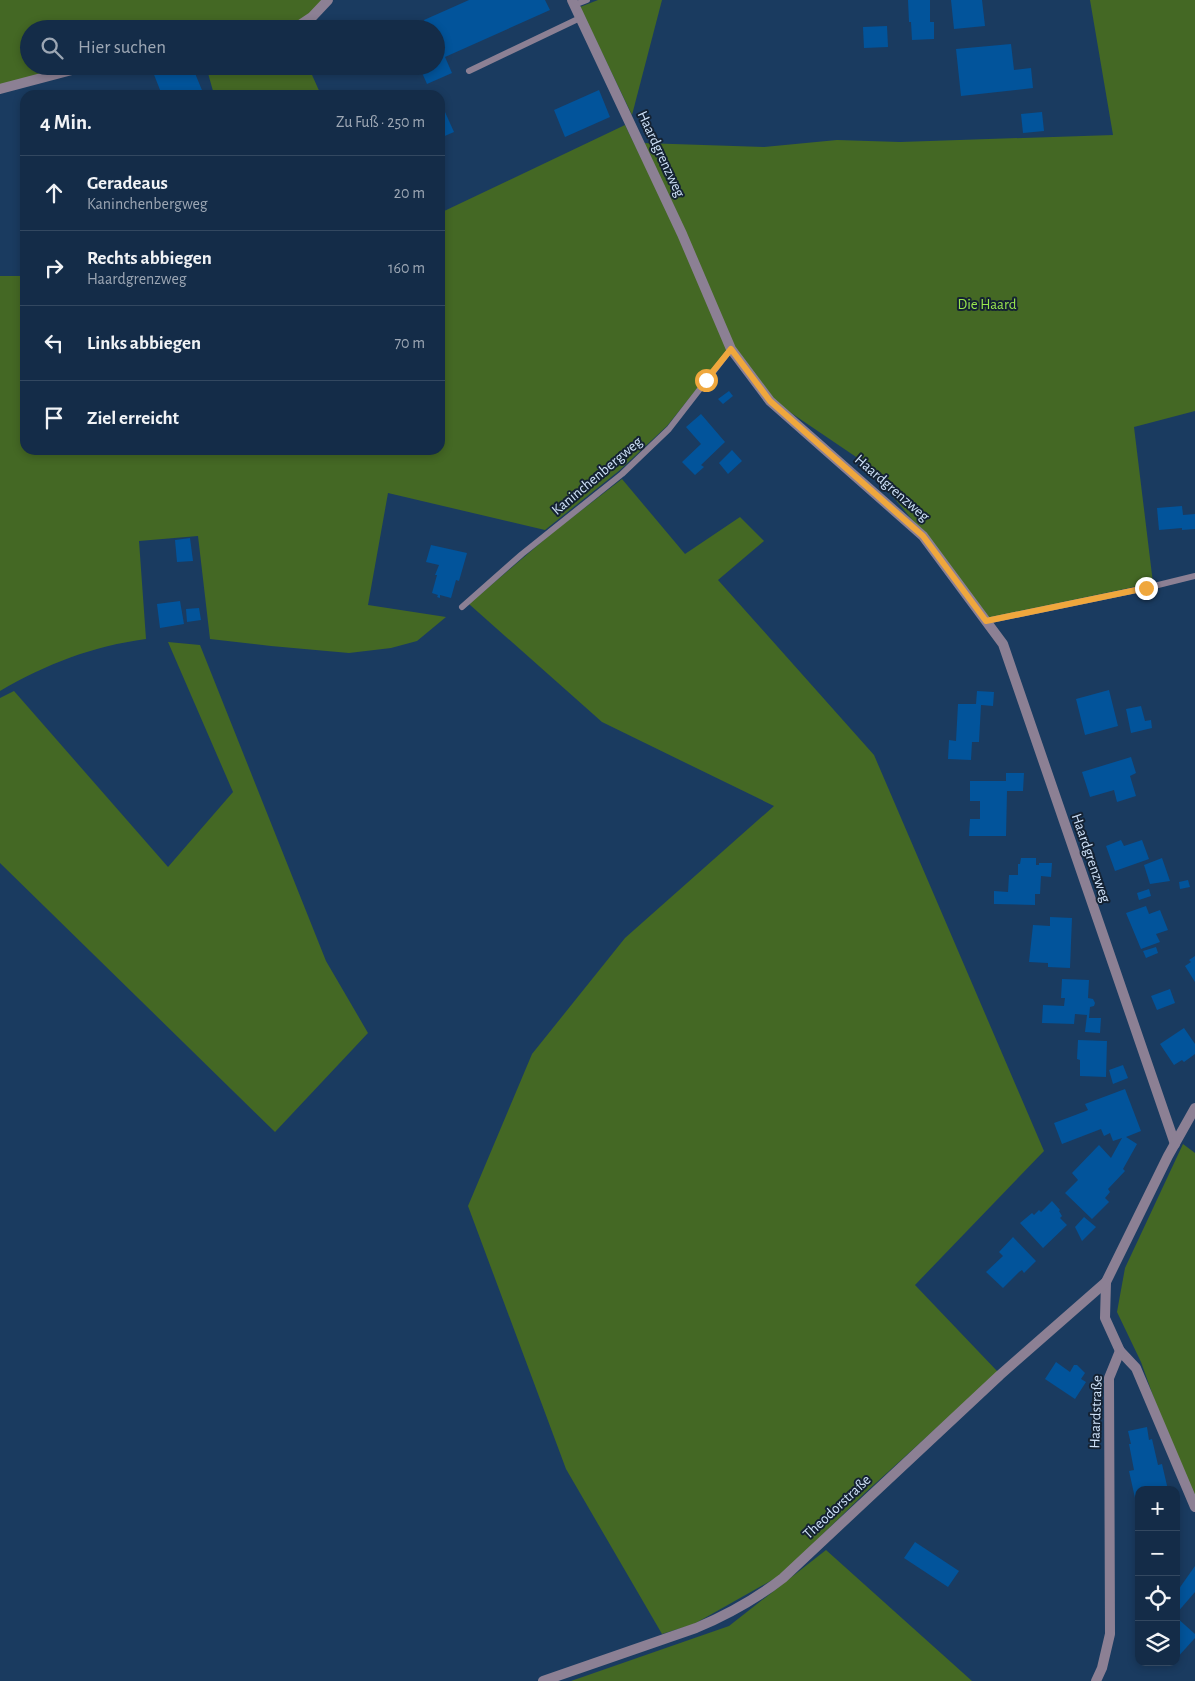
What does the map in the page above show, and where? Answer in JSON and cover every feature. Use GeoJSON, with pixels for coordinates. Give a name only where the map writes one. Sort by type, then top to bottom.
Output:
{"type":"FeatureCollection","features":[{"type":"Feature","properties":{"kind":"street"},"geometry":{"type":"LineString","coordinates":[[308,20],[328,0]]}},
{"type":"Feature","properties":{"kind":"street","name":"Haardgrenzweg"},"geometry":{"type":"LineString","coordinates":[[573,2],[682,234],[731,349],[770,401],[923,536],[1003,644],[1088,896],[1176,1144]]}},
{"type":"Feature","properties":{"kind":"street"},"geometry":{"type":"LineString","coordinates":[[0,89],[53,75]]}},
{"type":"Feature","properties":{"kind":"street"},"geometry":{"type":"LineString","coordinates":[[1195,1108],[1106,1282],[1105,1318],[1120,1351],[1136,1368],[1195,1507]]}},
{"type":"Feature","properties":{"kind":"street","name":"Theodorstraße"},"geometry":{"type":"LineString","coordinates":[[543,1681],[696,1628],[761,1595],[783,1578],[1000,1375],[1106,1282]]}},
{"type":"Feature","properties":{"kind":"street","name":"Haardstraße"},"geometry":{"type":"LineString","coordinates":[[1096,1681],[1102,1668],[1110,1634],[1109,1378],[1120,1351]]}},
{"type":"Feature","properties":{"kind":"lane"},"geometry":{"type":"LineString","coordinates":[[573,2],[587,0]]}},
{"type":"Feature","properties":{"kind":"lane"},"geometry":{"type":"LineString","coordinates":[[469,71],[580,18]]}},
{"type":"Feature","properties":{"kind":"lane","name":"Kaninchenbergweg"},"geometry":{"type":"LineString","coordinates":[[462,607],[522,554],[622,474],[669,429],[731,349]]}},
{"type":"Feature","properties":{"kind":"lane"},"geometry":{"type":"LineString","coordinates":[[986,621],[1195,576]]}},
{"type":"Feature","properties":{"kind":"green space"},"geometry":{"type":"Polygon","coordinates":[[[0,0],[324,0],[308,18],[303,20],[20,20],[20,75],[41,75],[0,86],[0,0]]]}},
{"type":"Feature","properties":{"kind":"green space"},"geometry":{"type":"Polygon","coordinates":[[[598,0],[662,0],[632,115],[580,7],[598,0]]]}},
{"type":"Feature","properties":{"kind":"green space","name":"Die Haard"},"geometry":{"type":"Polygon","coordinates":[[[1090,0],[1195,0],[1195,411],[1134,427],[1153,583],[988,618],[924,534],[865,463],[772,400],[732,348],[643,143],[764,147],[837,140],[900,142],[1113,135],[1090,0]]]}},
{"type":"Feature","properties":{"kind":"green space"},"geometry":{"type":"Polygon","coordinates":[[[209,75],[312,75],[319,90],[213,90],[209,75]]]}},
{"type":"Feature","properties":{"kind":"green space"},"geometry":{"type":"Polygon","coordinates":[[[625,125],[665,206],[729,349],[667,426],[620,470],[545,530],[388,493],[368,605],[446,617],[417,641],[391,648],[349,653],[210,639],[198,536],[139,541],[146,639],[89,651],[35,672],[0,691],[0,276],[20,276],[20,455],[445,455],[445,211],[625,125]]]}},
{"type":"Feature","properties":{"kind":"green space"},"geometry":{"type":"Polygon","coordinates":[[[622,479],[685,554],[740,517],[764,541],[718,580],[874,755],[1044,1151],[915,1285],[998,1372],[866,1492],[781,1575],[694,1624],[662,1634],[566,1469],[468,1206],[532,1054],[625,938],[774,806],[602,722],[469,604],[552,533],[622,479]]]}},
{"type":"Feature","properties":{"kind":"green space"},"geometry":{"type":"Polygon","coordinates":[[[168,642],[200,645],[326,961],[368,1033],[275,1132],[0,863],[0,698],[14,691],[168,867],[233,792],[168,642]]]}},
{"type":"Feature","properties":{"kind":"green space"},"geometry":{"type":"Polygon","coordinates":[[[1183,1144],[1195,1153],[1195,1497],[1156,1404],[1141,1362],[1117,1312],[1125,1268],[1183,1144]]]}},
{"type":"Feature","properties":{"kind":"green space"},"geometry":{"type":"Polygon","coordinates":[[[826,1550],[972,1681],[571,1681],[729,1626],[826,1550]]]}},
{"type":"Feature","properties":{"kind":"building"},"geometry":{"type":"Polygon","coordinates":[[[469,0],[545,0],[550,10],[445,57],[445,20],[424,20],[469,0]]]}},
{"type":"Feature","properties":{"kind":"building"},"geometry":{"type":"Polygon","coordinates":[[[908,0],[930,0],[930,22],[934,22],[934,39],[912,40],[908,0]]]}},
{"type":"Feature","properties":{"kind":"building"},"geometry":{"type":"Polygon","coordinates":[[[951,0],[982,0],[985,26],[954,29],[951,0]]]}},
{"type":"Feature","properties":{"kind":"building"},"geometry":{"type":"Polygon","coordinates":[[[887,26],[888,47],[864,48],[863,27],[887,26]]]}},
{"type":"Feature","properties":{"kind":"building"},"geometry":{"type":"Polygon","coordinates":[[[1011,44],[1014,70],[1031,68],[1033,88],[961,96],[956,49],[1011,44]]]}},
{"type":"Feature","properties":{"kind":"building"},"geometry":{"type":"Polygon","coordinates":[[[445,57],[452,73],[427,84],[423,75],[445,75],[445,57]]]}},
{"type":"Feature","properties":{"kind":"building"},"geometry":{"type":"Polygon","coordinates":[[[154,75],[196,75],[202,90],[160,90],[154,75]]]}},
{"type":"Feature","properties":{"kind":"building"},"geometry":{"type":"Polygon","coordinates":[[[599,90],[610,117],[565,137],[554,110],[599,90]]]}},
{"type":"Feature","properties":{"kind":"building"},"geometry":{"type":"Polygon","coordinates":[[[445,112],[454,132],[445,136],[445,112]]]}},
{"type":"Feature","properties":{"kind":"building"},"geometry":{"type":"Polygon","coordinates":[[[1042,112],[1044,131],[1023,133],[1021,114],[1042,112]]]}},
{"type":"Feature","properties":{"kind":"building"},"geometry":{"type":"Polygon","coordinates":[[[729,391],[733,396],[723,404],[718,399],[729,391]]]}},
{"type":"Feature","properties":{"kind":"building"},"geometry":{"type":"Polygon","coordinates":[[[701,414],[725,442],[701,465],[704,467],[695,475],[682,462],[701,444],[686,427],[701,414]]]}},
{"type":"Feature","properties":{"kind":"building"},"geometry":{"type":"Polygon","coordinates":[[[732,450],[742,461],[728,474],[719,463],[732,450]]]}},
{"type":"Feature","properties":{"kind":"building"},"geometry":{"type":"Polygon","coordinates":[[[1182,506],[1183,515],[1195,514],[1195,529],[1159,530],[1157,508],[1182,506]]]}},
{"type":"Feature","properties":{"kind":"building"},"geometry":{"type":"Polygon","coordinates":[[[190,538],[193,561],[177,562],[175,540],[190,538]]]}},
{"type":"Feature","properties":{"kind":"building"},"geometry":{"type":"Polygon","coordinates":[[[431,545],[467,553],[459,581],[456,580],[451,598],[440,595],[440,598],[432,593],[439,565],[426,562],[431,545]]]}},
{"type":"Feature","properties":{"kind":"building"},"geometry":{"type":"Polygon","coordinates":[[[180,601],[184,624],[160,628],[157,604],[180,601]]]}},
{"type":"Feature","properties":{"kind":"building"},"geometry":{"type":"Polygon","coordinates":[[[199,608],[201,620],[187,622],[186,609],[199,608]]]}},
{"type":"Feature","properties":{"kind":"building"},"geometry":{"type":"Polygon","coordinates":[[[1109,690],[1118,726],[1085,735],[1076,699],[1109,690]]]}},
{"type":"Feature","properties":{"kind":"building"},"geometry":{"type":"Polygon","coordinates":[[[977,691],[994,692],[993,706],[981,705],[979,742],[972,742],[971,760],[948,759],[949,740],[956,741],[958,704],[976,704],[977,691]]]}},
{"type":"Feature","properties":{"kind":"building"},"geometry":{"type":"Polygon","coordinates":[[[1141,706],[1145,721],[1151,720],[1152,728],[1131,733],[1126,709],[1141,706]]]}},
{"type":"Feature","properties":{"kind":"building"},"geometry":{"type":"Polygon","coordinates":[[[1131,757],[1136,773],[1130,776],[1136,796],[1117,802],[1114,790],[1090,797],[1082,772],[1131,757]]]}},
{"type":"Feature","properties":{"kind":"building"},"geometry":{"type":"Polygon","coordinates":[[[1006,773],[1024,773],[1023,791],[1007,791],[1006,836],[969,836],[970,819],[980,819],[980,801],[970,801],[970,781],[1006,781],[1006,773]]]}},
{"type":"Feature","properties":{"kind":"building"},"geometry":{"type":"Polygon","coordinates":[[[1121,840],[1124,846],[1142,840],[1149,859],[1115,871],[1106,846],[1121,840]]]}},
{"type":"Feature","properties":{"kind":"building"},"geometry":{"type":"Polygon","coordinates":[[[1021,858],[1036,858],[1036,865],[1039,865],[1039,863],[1052,863],[1051,877],[1041,876],[1040,894],[1035,894],[1035,905],[994,904],[994,891],[1008,892],[1009,875],[1018,875],[1018,864],[1020,864],[1021,858]]]}},
{"type":"Feature","properties":{"kind":"building"},"geometry":{"type":"Polygon","coordinates":[[[1162,858],[1170,881],[1150,884],[1144,865],[1162,858]]]}},
{"type":"Feature","properties":{"kind":"building"},"geometry":{"type":"Polygon","coordinates":[[[1188,880],[1190,887],[1180,889],[1179,882],[1188,880]]]}},
{"type":"Feature","properties":{"kind":"building"},"geometry":{"type":"Polygon","coordinates":[[[1149,889],[1151,896],[1139,900],[1137,893],[1149,889]]]}},
{"type":"Feature","properties":{"kind":"building"},"geometry":{"type":"Polygon","coordinates":[[[1146,906],[1149,914],[1160,910],[1168,930],[1156,934],[1160,942],[1141,949],[1126,913],[1146,906]]]}},
{"type":"Feature","properties":{"kind":"building"},"geometry":{"type":"Polygon","coordinates":[[[1050,917],[1072,918],[1070,968],[1048,967],[1048,963],[1029,962],[1033,925],[1050,926],[1050,917]]]}},
{"type":"Feature","properties":{"kind":"building"},"geometry":{"type":"Polygon","coordinates":[[[1156,947],[1158,953],[1146,958],[1143,951],[1156,947]]]}},
{"type":"Feature","properties":{"kind":"building"},"geometry":{"type":"Polygon","coordinates":[[[1195,956],[1195,982],[1185,966],[1195,956]]]}},
{"type":"Feature","properties":{"kind":"building"},"geometry":{"type":"Polygon","coordinates":[[[1062,979],[1089,980],[1088,998],[1093,999],[1095,1003],[1094,1006],[1090,1007],[1089,1018],[1101,1018],[1100,1033],[1085,1032],[1087,1015],[1075,1014],[1074,1024],[1042,1023],[1043,1005],[1064,1006],[1065,998],[1061,998],[1062,979]]]}},
{"type":"Feature","properties":{"kind":"building"},"geometry":{"type":"Polygon","coordinates":[[[1170,989],[1175,1003],[1157,1010],[1151,996],[1170,989]]]}},
{"type":"Feature","properties":{"kind":"building"},"geometry":{"type":"Polygon","coordinates":[[[1184,1028],[1195,1044],[1195,1054],[1184,1062],[1182,1060],[1174,1065],[1160,1044],[1184,1028]]]}},
{"type":"Feature","properties":{"kind":"building"},"geometry":{"type":"Polygon","coordinates":[[[1078,1040],[1107,1041],[1106,1077],[1080,1076],[1080,1060],[1077,1059],[1078,1040]]]}},
{"type":"Feature","properties":{"kind":"building"},"geometry":{"type":"Polygon","coordinates":[[[1123,1065],[1128,1078],[1113,1084],[1109,1070],[1123,1065]]]}},
{"type":"Feature","properties":{"kind":"building"},"geometry":{"type":"Polygon","coordinates":[[[1125,1089],[1141,1131],[1126,1137],[1137,1144],[1123,1169],[1125,1171],[1108,1189],[1110,1192],[1105,1198],[1109,1202],[1092,1219],[1065,1193],[1078,1180],[1072,1173],[1099,1145],[1111,1158],[1122,1138],[1113,1141],[1110,1133],[1104,1136],[1101,1129],[1062,1144],[1054,1123],[1088,1110],[1085,1104],[1125,1089]]]}},
{"type":"Feature","properties":{"kind":"building"},"geometry":{"type":"Polygon","coordinates":[[[1052,1201],[1060,1210],[1062,1216],[1060,1218],[1067,1225],[1043,1248],[1020,1223],[1032,1213],[1034,1215],[1039,1210],[1041,1212],[1052,1201]]]}},
{"type":"Feature","properties":{"kind":"building"},"geometry":{"type":"Polygon","coordinates":[[[1084,1217],[1096,1227],[1082,1241],[1075,1227],[1084,1217]]]}},
{"type":"Feature","properties":{"kind":"building"},"geometry":{"type":"Polygon","coordinates":[[[1013,1237],[1036,1261],[1024,1273],[1022,1270],[1019,1272],[1003,1288],[986,1272],[1003,1256],[999,1252],[1013,1237]]]}},
{"type":"Feature","properties":{"kind":"building"},"geometry":{"type":"Polygon","coordinates":[[[1056,1362],[1070,1372],[1074,1365],[1077,1365],[1085,1373],[1081,1379],[1086,1382],[1075,1399],[1045,1379],[1056,1362]]]}},
{"type":"Feature","properties":{"kind":"building"},"geometry":{"type":"Polygon","coordinates":[[[1147,1427],[1149,1440],[1152,1439],[1158,1465],[1162,1464],[1167,1486],[1135,1486],[1135,1498],[1129,1471],[1134,1470],[1128,1431],[1147,1427]]]}},
{"type":"Feature","properties":{"kind":"building"},"geometry":{"type":"Polygon","coordinates":[[[915,1542],[959,1571],[948,1587],[904,1558],[915,1542]]]}},
{"type":"Feature","properties":{"kind":"building"},"geometry":{"type":"Polygon","coordinates":[[[1195,1566],[1195,1592],[1180,1609],[1180,1587],[1195,1566]]]}},
{"type":"Feature","properties":{"kind":"building"},"geometry":{"type":"Polygon","coordinates":[[[1180,1621],[1195,1634],[1195,1638],[1180,1655],[1180,1621]]]}},
{"type":"Feature","properties":{"kind":"route"},"geometry":{"type":"LineString","coordinates":[[706,380],[731,349],[770,401],[923,536],[986,621],[1146,588]]}}]}
